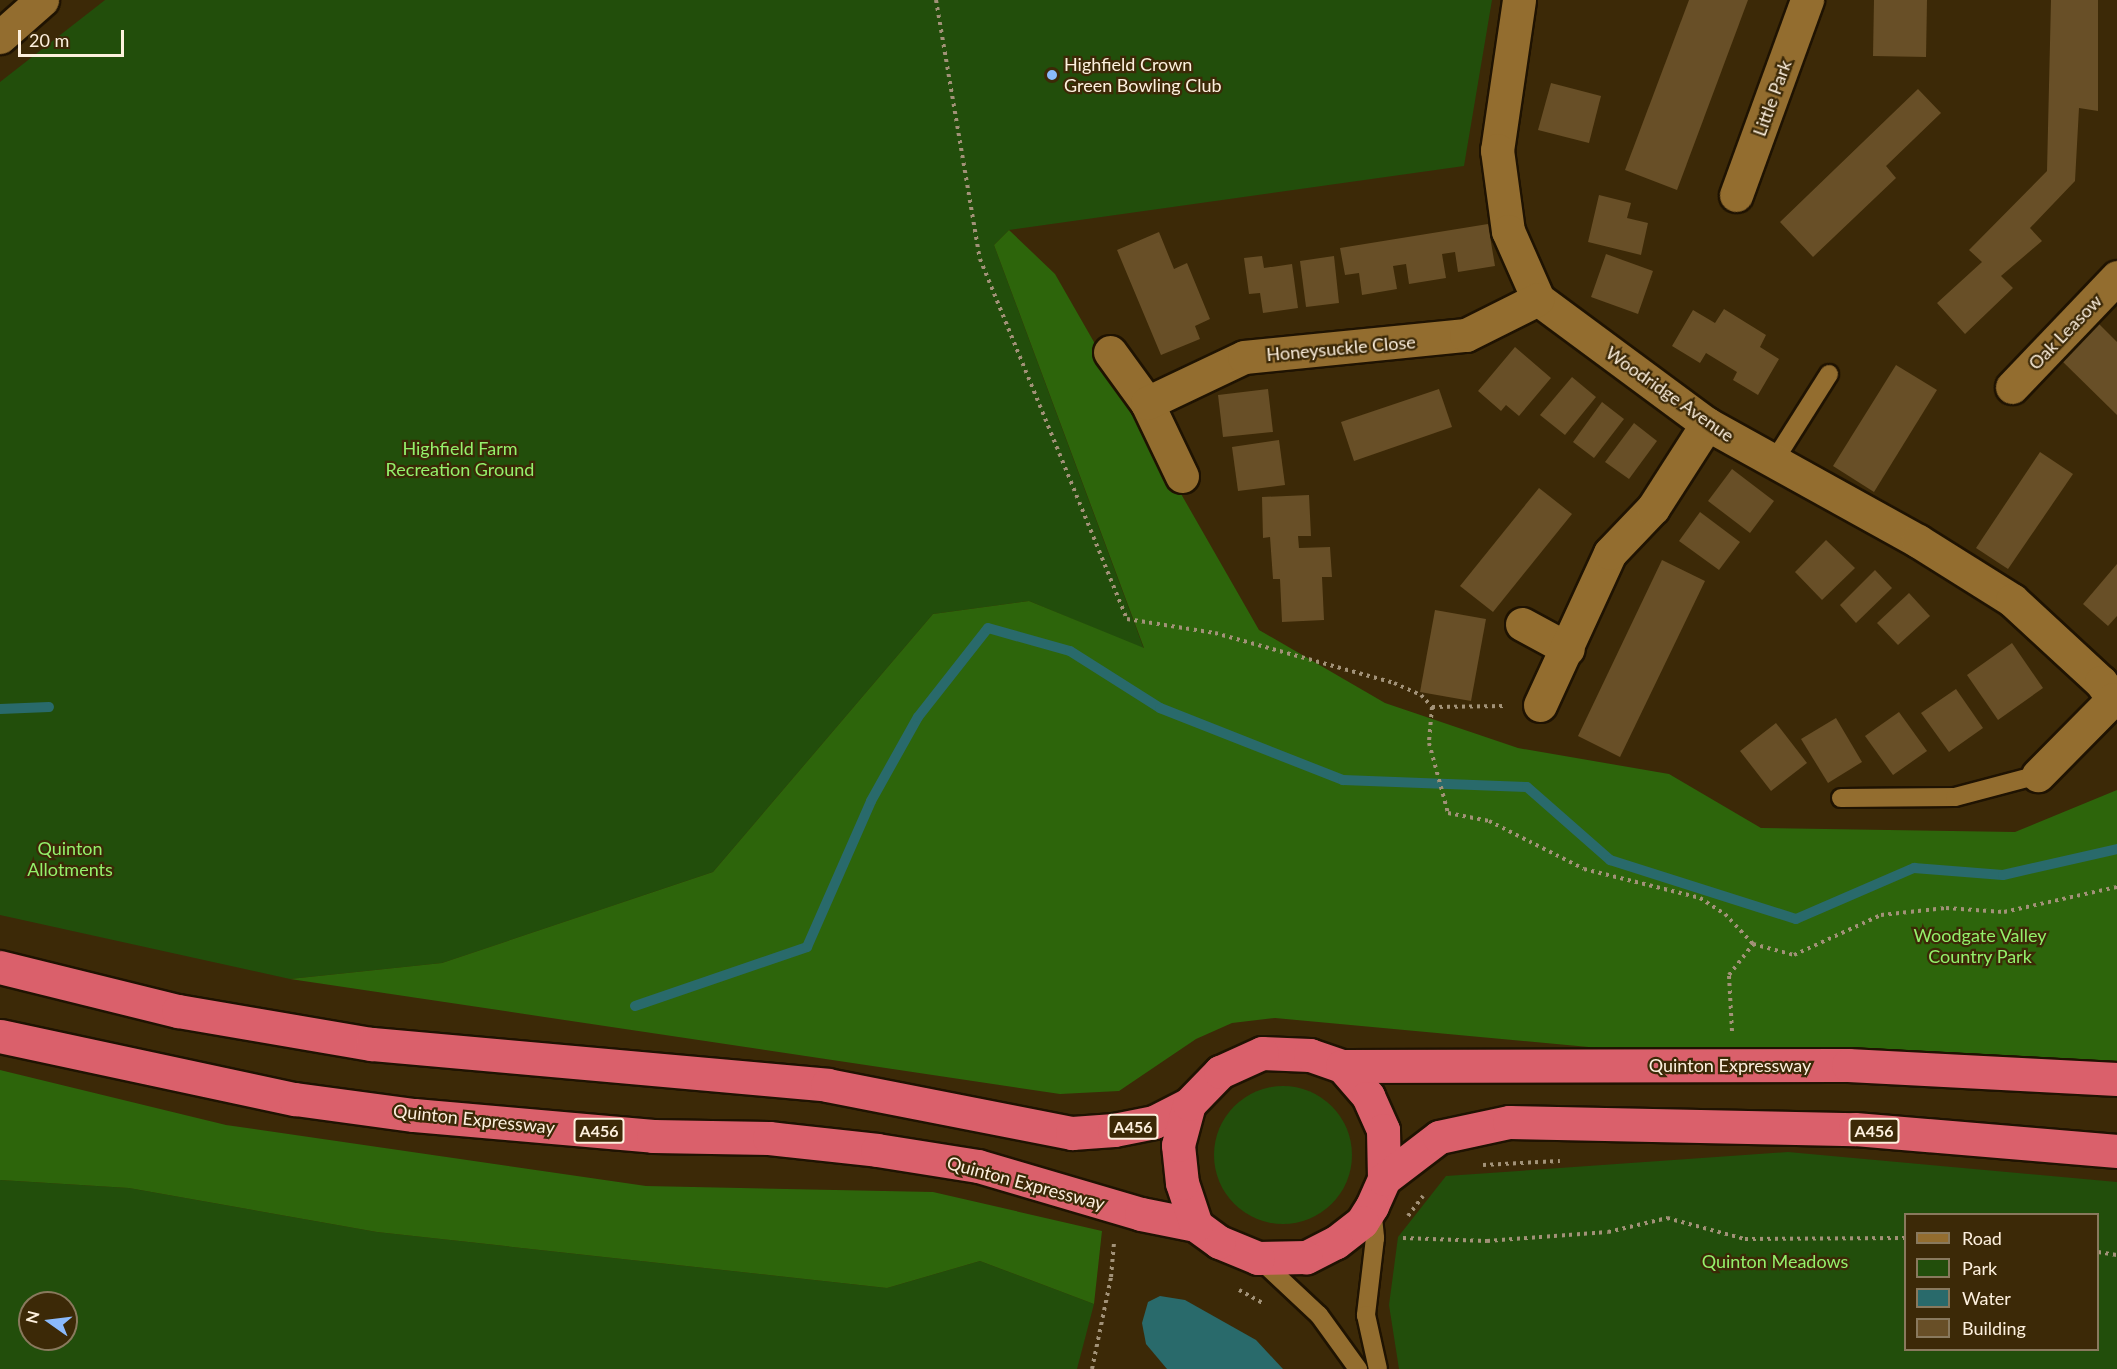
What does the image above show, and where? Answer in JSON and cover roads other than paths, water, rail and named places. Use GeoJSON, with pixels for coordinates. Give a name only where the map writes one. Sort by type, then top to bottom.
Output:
{"type":"FeatureCollection","features":[{"type":"Feature","properties":{"kind":"highway","name":"A456"},"geometry":{"type":"LineString","coordinates":[[0,967],[178,1011],[372,1044],[827,1085],[1072,1133],[1114,1131],[1154,1122],[1189,1104]]}},
{"type":"Feature","properties":{"kind":"highway","name":"Quinton Expressway"},"geometry":{"type":"LineString","coordinates":[[0,1036],[296,1099],[402,1113],[653,1136],[769,1138],[877,1150],[978,1166],[1141,1214],[1196,1225]]}},
{"type":"Feature","properties":{"kind":"highway"},"geometry":{"type":"LineString","coordinates":[[1262,1053],[1310,1055],[1342,1066],[1368,1096],[1383,1130],[1378,1192],[1362,1222],[1336,1242],[1306,1257],[1258,1258],[1219,1242],[1196,1225],[1182,1183],[1178,1145],[1189,1104],[1220,1072],[1262,1053]]}},
{"type":"Feature","properties":{"kind":"highway","name":"Quinton Expressway"},"geometry":{"type":"LineString","coordinates":[[1342,1066],[1848,1065],[2117,1079]]}},
{"type":"Feature","properties":{"kind":"highway","name":"A456"},"geometry":{"type":"LineString","coordinates":[[1378,1192],[1439,1137],[1509,1122],[1855,1129],[2117,1151]]}},
{"type":"Feature","properties":{"kind":"street"},"geometry":{"type":"LineString","coordinates":[[0,38],[42,0]]}},
{"type":"Feature","properties":{"kind":"street","name":"Woodridge Avenue"},"geometry":{"type":"LineString","coordinates":[[1520,0],[1497,150],[1508,231],[1538,299],[1707,424],[1918,541],[2012,600],[2101,682],[2115,700],[2038,775]]}},
{"type":"Feature","properties":{"kind":"street","name":"Little Park"},"geometry":{"type":"LineString","coordinates":[[1736,195],[1807,0]]}},
{"type":"Feature","properties":{"kind":"street","name":"Oak Leasow"},"geometry":{"type":"LineString","coordinates":[[2012,387],[2117,277]]}},
{"type":"Feature","properties":{"kind":"street","name":"Honeysuckle Close"},"geometry":{"type":"LineString","coordinates":[[1147,403],[1244,357],[1413,343],[1466,335],[1538,299]]}},
{"type":"Feature","properties":{"kind":"street"},"geometry":{"type":"LineString","coordinates":[[1110,352],[1147,403],[1182,476]]}},
{"type":"Feature","properties":{"kind":"street"},"geometry":{"type":"LineString","coordinates":[[1540,705],[1568,649],[1610,553],[1653,508],[1707,424]]}},
{"type":"Feature","properties":{"kind":"street"},"geometry":{"type":"LineString","coordinates":[[1522,624],[1568,649]]}},
{"type":"Feature","properties":{"kind":"lane"},"geometry":{"type":"LineString","coordinates":[[1774,461],[1830,374]]}},
{"type":"Feature","properties":{"kind":"lane"},"geometry":{"type":"LineString","coordinates":[[1841,798],[1955,797],[2038,775]]}},
{"type":"Feature","properties":{"kind":"lane"},"geometry":{"type":"LineString","coordinates":[[1378,1192],[1366,1315],[1378,1369]]}},
{"type":"Feature","properties":{"kind":"lane"},"geometry":{"type":"LineString","coordinates":[[1258,1258],[1309,1304],[1358,1369]]}},
{"type":"Feature","properties":{"kind":"water"},"geometry":{"type":"Polygon","coordinates":[[[1160,1296],[1185,1300],[1256,1340],[1283,1369],[1167,1369],[1146,1344],[1142,1323],[1148,1302],[1160,1296]]]}},
{"type":"Feature","properties":{"kind":"waterway"},"geometry":{"type":"LineString","coordinates":[[635,1006],[807,947],[871,801],[918,717],[988,628],[1070,651],[1160,708],[1343,780],[1527,787],[1610,860],[1796,919],[1914,868],[2003,875],[2117,849]]}},
{"type":"Feature","properties":{"kind":"waterway"},"geometry":{"type":"LineString","coordinates":[[0,709],[49,707]]}},
{"type":"Feature","properties":{"kind":"place","name":"Highfield Crown Green Bowling Club"},"geometry":{"type":"Point","coordinates":[1052,75]}},
{"type":"Feature","properties":{"kind":"park label","name":"Highfield Farm Recreation Ground"},"geometry":{"type":"Point","coordinates":[460,459]}},
{"type":"Feature","properties":{"kind":"park label","name":"Quinton Allotments"},"geometry":{"type":"Point","coordinates":[70,859]}},
{"type":"Feature","properties":{"kind":"park label","name":"Woodgate Valley Country Park"},"geometry":{"type":"Point","coordinates":[1980,946]}},
{"type":"Feature","properties":{"kind":"park label","name":"Quinton Meadows"},"geometry":{"type":"Point","coordinates":[1775,1261]}}]}
